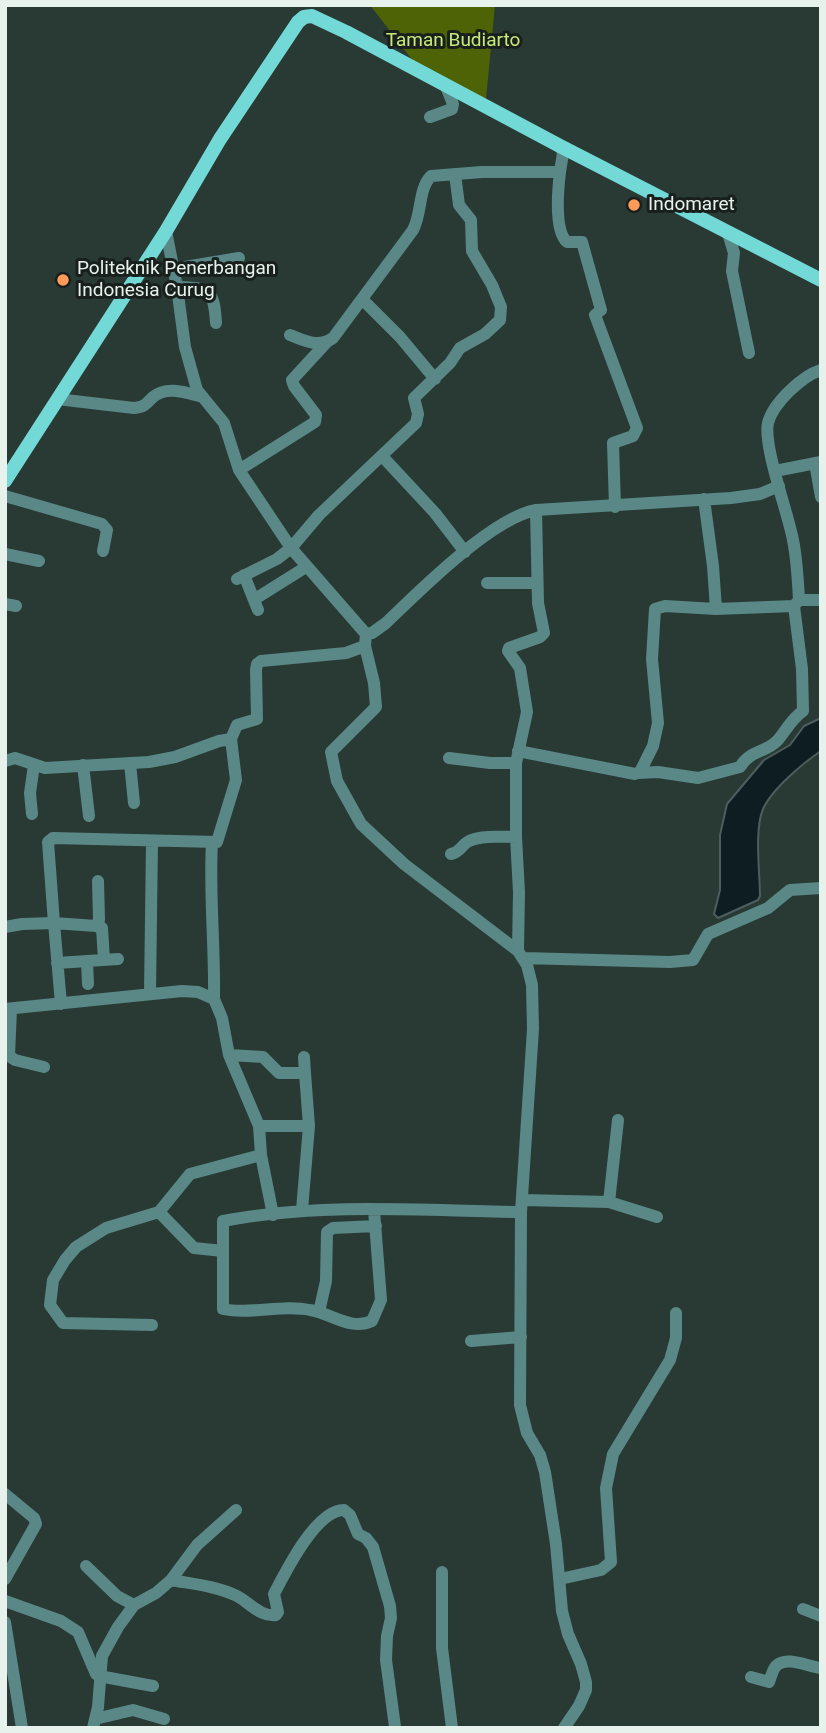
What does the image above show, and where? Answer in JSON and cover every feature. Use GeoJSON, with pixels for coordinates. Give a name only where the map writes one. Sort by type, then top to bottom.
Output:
{"type":"FeatureCollection","features":[{"type":"Feature","properties":{"kind":"main road"},"geometry":{"type":"LineString","coordinates":[[5,481],[166,231],[220,139],[282,43],[304,17],[312,16],[346,32],[821,280]]}},
{"type":"Feature","properties":{"kind":"street"},"geometry":{"type":"LineString","coordinates":[[430,117],[453,107],[445,84]]}},
{"type":"Feature","properties":{"kind":"street"},"geometry":{"type":"LineString","coordinates":[[560,146],[563,153],[558,205],[561,235],[567,242],[582,242],[601,310],[596,315],[637,428],[633,436],[613,443],[615,507]]}},
{"type":"Feature","properties":{"kind":"street"},"geometry":{"type":"LineString","coordinates":[[239,470],[315,422],[316,415],[292,380],[333,338],[419,220],[426,181],[435,174],[560,172]]}},
{"type":"Feature","properties":{"kind":"street"},"geometry":{"type":"LineString","coordinates":[[306,567],[256,605],[240,577],[277,559],[292,548],[319,514],[416,423],[418,414],[415,396],[435,379],[460,348],[485,334],[502,317],[492,285],[472,251],[471,220],[459,205],[455,174]]}},
{"type":"Feature","properties":{"kind":"street"},"geometry":{"type":"LineString","coordinates":[[166,231],[185,347],[197,390],[218,413],[227,429],[239,470],[306,567],[366,640],[376,707],[331,752],[337,781],[362,824],[384,846],[521,954],[670,962],[693,960],[708,934],[768,908],[790,890],[821,888]]}},
{"type":"Feature","properties":{"kind":"street"},"geometry":{"type":"LineString","coordinates":[[728,233],[734,253],[732,271],[749,353]]}},
{"type":"Feature","properties":{"kind":"street"},"geometry":{"type":"LineString","coordinates":[[173,269],[239,258]]}},
{"type":"Feature","properties":{"kind":"street"},"geometry":{"type":"LineString","coordinates":[[177,286],[202,288],[208,292],[214,305],[216,323]]}},
{"type":"Feature","properties":{"kind":"street"},"geometry":{"type":"LineString","coordinates":[[362,299],[435,379]]}},
{"type":"Feature","properties":{"kind":"street"},"geometry":{"type":"LineString","coordinates":[[290,335],[304,341],[326,343]]}},
{"type":"Feature","properties":{"kind":"street"},"geometry":{"type":"LineString","coordinates":[[449,758],[490,764],[517,757],[638,774],[658,772],[698,778],[740,767],[746,757],[775,743],[795,716],[803,711],[794,541],[775,471],[768,432],[770,419],[789,392],[821,370]]}},
{"type":"Feature","properties":{"kind":"street"},"geometry":{"type":"LineString","coordinates":[[57,399],[134,408],[145,406],[154,396],[169,390],[203,397]]}},
{"type":"Feature","properties":{"kind":"street"},"geometry":{"type":"LineString","coordinates":[[382,456],[435,513],[465,552]]}},
{"type":"Feature","properties":{"kind":"street"},"geometry":{"type":"LineString","coordinates":[[775,471],[818,463],[821,496]]}},
{"type":"Feature","properties":{"kind":"street"},"geometry":{"type":"LineString","coordinates":[[61,1004],[49,840],[59,837],[217,842],[236,780],[231,739],[237,725],[257,719],[256,670],[261,661],[345,653],[366,640],[465,552],[521,514],[536,510],[615,507],[760,494],[779,486]]}},
{"type":"Feature","properties":{"kind":"street"},"geometry":{"type":"LineString","coordinates":[[5,496],[103,524],[107,530],[103,551]]}},
{"type":"Feature","properties":{"kind":"street"},"geometry":{"type":"LineString","coordinates":[[704,499],[716,609]]}},
{"type":"Feature","properties":{"kind":"street"},"geometry":{"type":"LineString","coordinates":[[536,510],[537,583],[544,633],[540,637],[509,648],[508,651],[520,668],[526,699],[524,735],[517,757],[516,836],[521,954],[532,985],[533,1029],[521,1206],[520,1405],[527,1433],[540,1455],[545,1472],[564,1623],[586,1682],[586,1690],[579,1706],[564,1728]]}},
{"type":"Feature","properties":{"kind":"street"},"geometry":{"type":"LineString","coordinates":[[5,554],[39,561]]}},
{"type":"Feature","properties":{"kind":"street"},"geometry":{"type":"LineString","coordinates":[[487,583],[537,583]]}},
{"type":"Feature","properties":{"kind":"street"},"geometry":{"type":"LineString","coordinates":[[638,774],[653,746],[658,723],[652,659],[655,609],[677,606],[716,609],[821,600]]}},
{"type":"Feature","properties":{"kind":"street"},"geometry":{"type":"LineString","coordinates":[[5,761],[15,758],[45,768],[130,763],[175,757],[231,739]]}},
{"type":"Feature","properties":{"kind":"street"},"geometry":{"type":"LineString","coordinates":[[130,763],[134,803]]}},
{"type":"Feature","properties":{"kind":"street"},"geometry":{"type":"LineString","coordinates":[[32,814],[30,793],[34,765]]}},
{"type":"Feature","properties":{"kind":"street"},"geometry":{"type":"LineString","coordinates":[[83,765],[89,816]]}},
{"type":"Feature","properties":{"kind":"street"},"geometry":{"type":"LineString","coordinates":[[451,854],[460,851],[470,841],[516,836]]}},
{"type":"Feature","properties":{"kind":"street"},"geometry":{"type":"LineString","coordinates":[[150,993],[152,842]]}},
{"type":"Feature","properties":{"kind":"street"},"geometry":{"type":"LineString","coordinates":[[212,842],[210,891],[214,936],[214,999],[222,1018],[229,1055],[258,1126],[273,1215]]}},
{"type":"Feature","properties":{"kind":"street"},"geometry":{"type":"LineString","coordinates":[[96,926],[99,920],[98,881]]}},
{"type":"Feature","properties":{"kind":"street"},"geometry":{"type":"LineString","coordinates":[[5,928],[22,924],[54,923],[96,926],[102,928],[104,960]]}},
{"type":"Feature","properties":{"kind":"street"},"geometry":{"type":"LineString","coordinates":[[57,963],[118,959]]}},
{"type":"Feature","properties":{"kind":"street"},"geometry":{"type":"LineString","coordinates":[[87,961],[88,984]]}},
{"type":"Feature","properties":{"kind":"street"},"geometry":{"type":"LineString","coordinates":[[44,1067],[9,1056],[8,1009],[150,993],[198,992],[214,999]]}},
{"type":"Feature","properties":{"kind":"street"},"geometry":{"type":"LineString","coordinates":[[229,1055],[264,1057],[279,1073],[304,1073]]}},
{"type":"Feature","properties":{"kind":"street"},"geometry":{"type":"LineString","coordinates":[[302,1210],[309,1126],[304,1057]]}},
{"type":"Feature","properties":{"kind":"street"},"geometry":{"type":"LineString","coordinates":[[609,1202],[618,1120]]}},
{"type":"Feature","properties":{"kind":"street"},"geometry":{"type":"LineString","coordinates":[[258,1126],[309,1126]]}},
{"type":"Feature","properties":{"kind":"street"},"geometry":{"type":"LineString","coordinates":[[152,1325],[66,1324],[54,1314],[50,1306],[56,1274],[76,1247],[106,1228],[159,1212],[190,1174],[261,1155]]}},
{"type":"Feature","properties":{"kind":"street"},"geometry":{"type":"LineString","coordinates":[[374,1210],[381,1300],[372,1321],[351,1324],[319,1312],[293,1307],[223,1309],[223,1221],[302,1210],[609,1202],[657,1217]]}},
{"type":"Feature","properties":{"kind":"street"},"geometry":{"type":"LineString","coordinates":[[159,1212],[196,1250],[223,1251]]}},
{"type":"Feature","properties":{"kind":"street"},"geometry":{"type":"LineString","coordinates":[[319,1312],[326,1281],[327,1232],[333,1228],[376,1226]]}},
{"type":"Feature","properties":{"kind":"street"},"geometry":{"type":"LineString","coordinates":[[560,1579],[601,1570],[611,1562],[606,1488],[608,1467],[612,1454],[670,1360],[676,1338],[676,1313]]}},
{"type":"Feature","properties":{"kind":"street"},"geometry":{"type":"LineString","coordinates":[[471,1341],[521,1337]]}},
{"type":"Feature","properties":{"kind":"street"},"geometry":{"type":"LineString","coordinates":[[5,1494],[34,1518],[36,1524],[5,1578]]}},
{"type":"Feature","properties":{"kind":"street"},"geometry":{"type":"LineString","coordinates":[[94,1724],[104,1651],[134,1605],[156,1593],[171,1580],[197,1545],[236,1510]]}},
{"type":"Feature","properties":{"kind":"street"},"geometry":{"type":"LineString","coordinates":[[171,1580],[219,1589],[243,1599],[262,1614],[276,1615],[278,1612],[274,1594],[309,1535],[333,1512],[344,1510],[350,1515],[358,1534],[366,1538],[373,1547],[390,1606],[386,1660],[395,1727]]}},
{"type":"Feature","properties":{"kind":"street"},"geometry":{"type":"LineString","coordinates":[[86,1566],[117,1596],[134,1605]]}},
{"type":"Feature","properties":{"kind":"street"},"geometry":{"type":"LineString","coordinates":[[442,1572],[442,1648],[452,1728]]}},
{"type":"Feature","properties":{"kind":"street"},"geometry":{"type":"LineString","coordinates":[[5,1601],[61,1620],[78,1632],[99,1676],[153,1686]]}},
{"type":"Feature","properties":{"kind":"street"},"geometry":{"type":"LineString","coordinates":[[803,1609],[821,1616]]}},
{"type":"Feature","properties":{"kind":"street"},"geometry":{"type":"LineString","coordinates":[[5,1622],[22,1728]]}},
{"type":"Feature","properties":{"kind":"street"},"geometry":{"type":"LineString","coordinates":[[751,1677],[769,1682],[776,1665],[780,1663],[795,1662],[821,1668]]}},
{"type":"Feature","properties":{"kind":"street"},"geometry":{"type":"LineString","coordinates":[[94,1724],[133,1710],[164,1719]]}},
{"type":"Feature","properties":{"kind":"green space","name":"Taman Budiarto"},"geometry":{"type":"Polygon","coordinates":[[[370,5],[495,5],[486,99],[413,61],[370,5]]]}},
{"type":"Feature","properties":{"kind":"shaded area"},"geometry":{"type":"Polygon","coordinates":[[[821,718],[821,751],[781,785],[763,809],[758,840],[758,900],[718,918],[714,914],[720,890],[720,835],[727,804],[764,760],[790,745],[804,726],[821,718]]]}},
{"type":"Feature","properties":{"kind":"place","name":"Indomaret"},"geometry":{"type":"Point","coordinates":[634,205]}},
{"type":"Feature","properties":{"kind":"place","name":"Politeknik Penerbangan Indonesia Curug"},"geometry":{"type":"Point","coordinates":[63,280]}}]}
